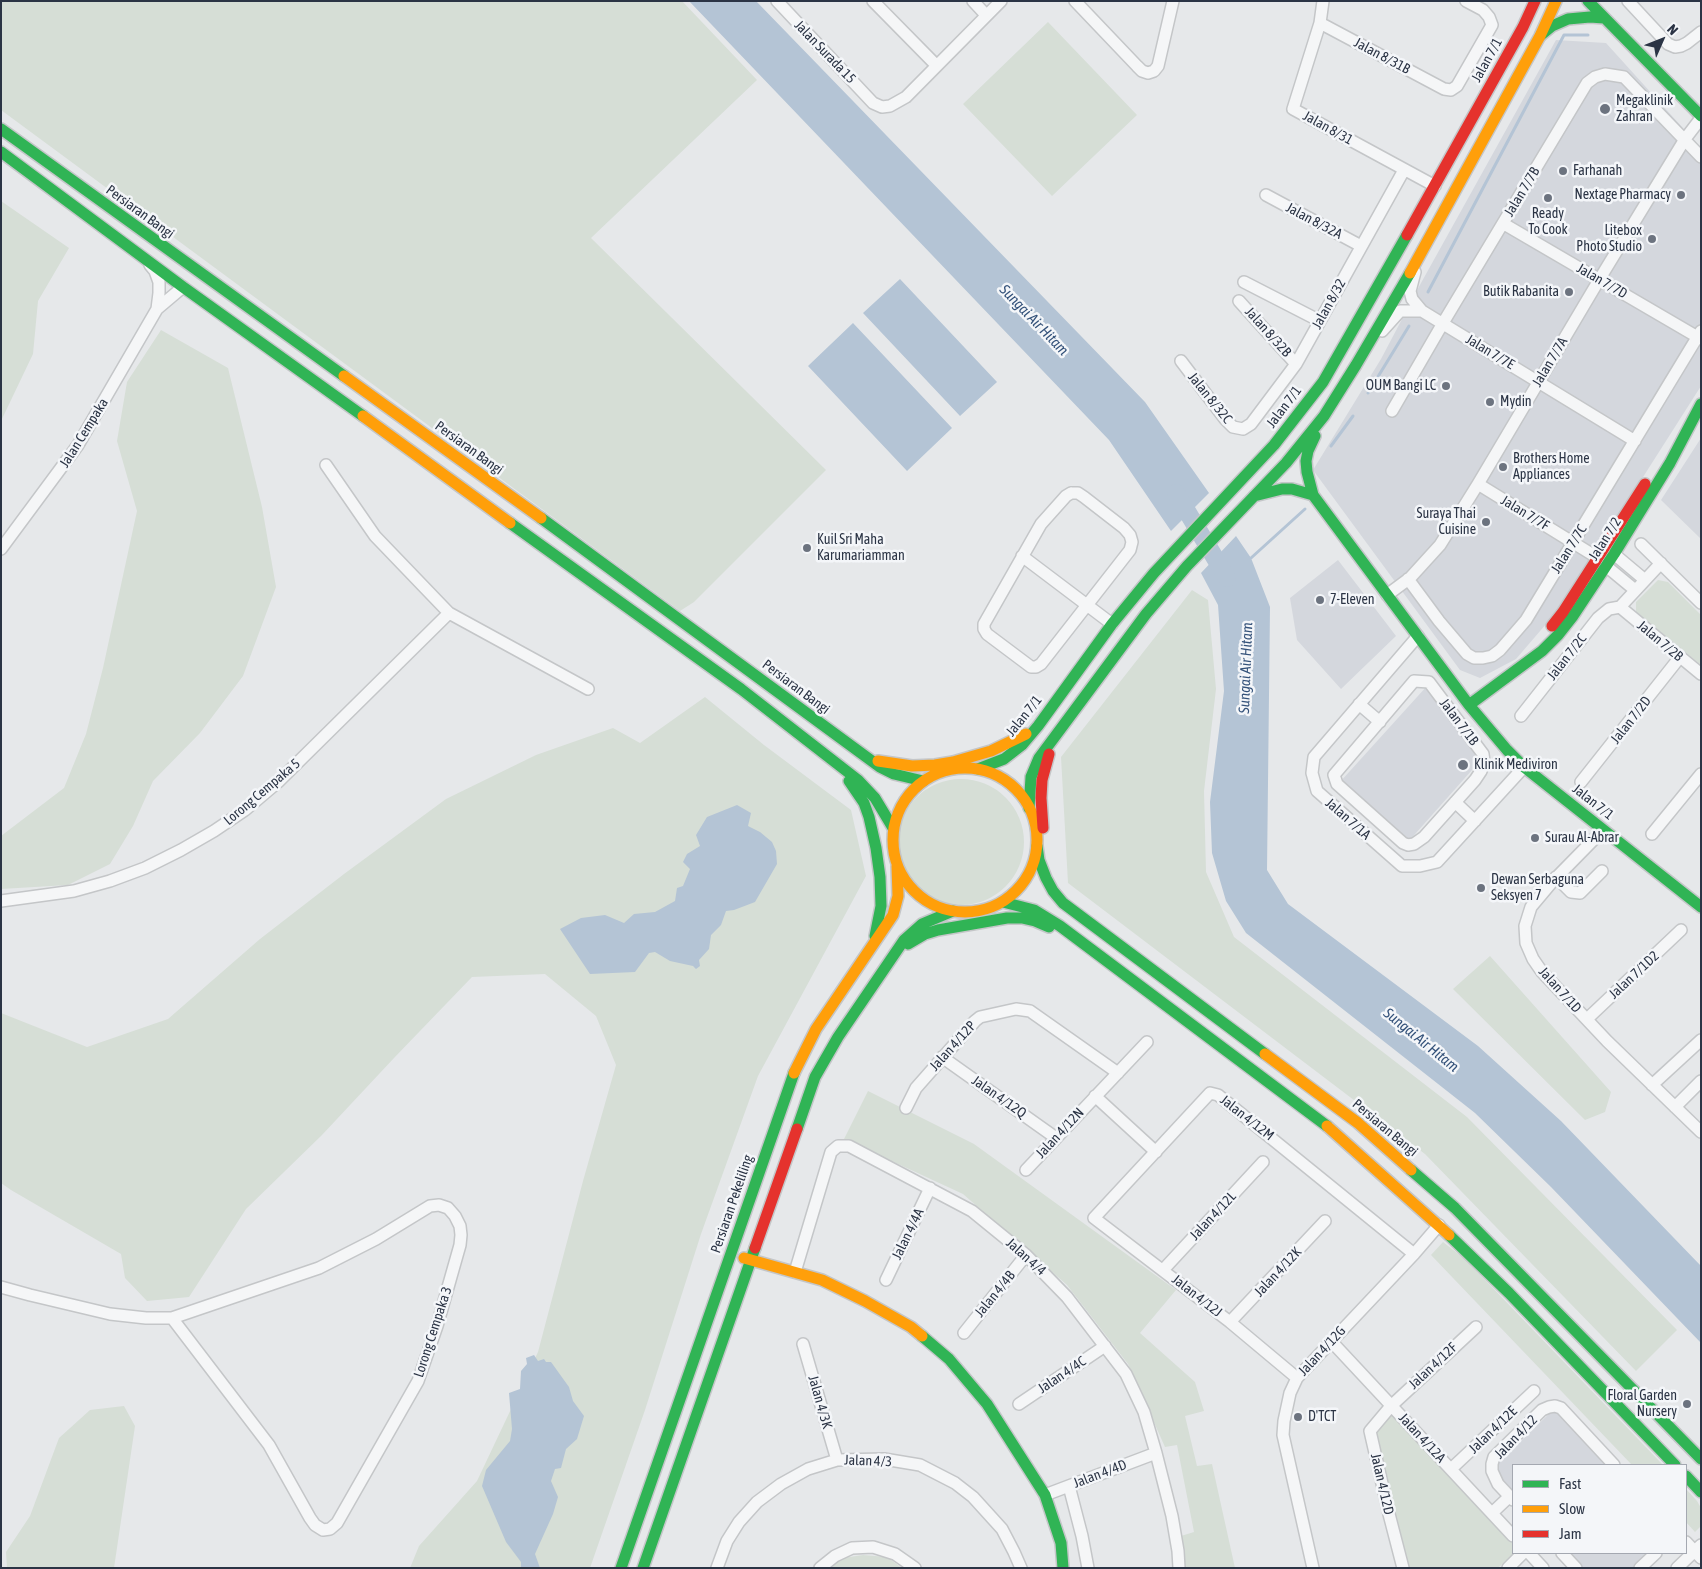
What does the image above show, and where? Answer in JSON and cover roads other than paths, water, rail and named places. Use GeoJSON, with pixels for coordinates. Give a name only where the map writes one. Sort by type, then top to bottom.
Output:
{"type":"FeatureCollection","features":[{"type":"Feature","properties":{"kind":"main road"},"geometry":{"type":"LineString","coordinates":[[1523,27],[1530,1]]}},
{"type":"Feature","properties":{"kind":"main road","name":"Jalan 7/1"},"geometry":{"type":"LineString","coordinates":[[978,769],[1010,755],[1022,745],[1112,624],[1175,550],[1274,445],[1323,382],[1435,186],[1523,27],[1535,1]]}},
{"type":"Feature","properties":{"kind":"main road","name":"Jalan 7/1"},"geometry":{"type":"LineString","coordinates":[[1029,808],[1030,785],[1039,758],[1146,614],[1187,566],[1307,438],[1324,416],[1427,243],[1540,36],[1556,1]]}},
{"type":"Feature","properties":{"kind":"main road"},"geometry":{"type":"LineString","coordinates":[[1588,1],[1701,117]]}},
{"type":"Feature","properties":{"kind":"main road"},"geometry":{"type":"LineString","coordinates":[[1593,1],[1604,18]]}},
{"type":"Feature","properties":{"kind":"main road"},"geometry":{"type":"LineString","coordinates":[[1540,36],[1552,26],[1568,19],[1604,18]]}},
{"type":"Feature","properties":{"kind":"main road","name":"Persiaran Bangi"},"geometry":{"type":"LineString","coordinates":[[1,129],[628,581],[867,758],[894,774],[923,780]]}},
{"type":"Feature","properties":{"kind":"main road"},"geometry":{"type":"LineString","coordinates":[[1,152],[183,287],[741,689],[858,780],[886,814],[893,828]]}},
{"type":"Feature","properties":{"kind":"main road","name":"Jalan 7/2"},"geometry":{"type":"LineString","coordinates":[[1469,705],[1524,663],[1602,562],[1661,458],[1701,404]]}},
{"type":"Feature","properties":{"kind":"main road","name":"Jalan 7/1"},"geometry":{"type":"LineString","coordinates":[[1324,416],[1308,451],[1306,461],[1313,495],[1469,705],[1524,767],[1701,907]]}},
{"type":"Feature","properties":{"kind":"main road","name":"Jalan 7/2"},"geometry":{"type":"LineString","coordinates":[[1602,562],[1614,554],[1670,463],[1693,416]]}},
{"type":"Feature","properties":{"kind":"main road"},"geometry":{"type":"LineString","coordinates":[[1254,496],[1282,489],[1292,489],[1313,495]]}},
{"type":"Feature","properties":{"kind":"main road"},"geometry":{"type":"LineString","coordinates":[[867,758],[912,766],[953,762],[991,751],[1021,737],[1038,726]]}},
{"type":"Feature","properties":{"kind":"main road"},"geometry":{"type":"LineString","coordinates":[[1056,734],[1047,758],[1042,780],[1042,819],[1046,847],[1052,867],[1060,886],[1080,917]]}},
{"type":"Feature","properties":{"kind":"main road"},"geometry":{"type":"LineString","coordinates":[[833,760],[864,803],[874,841],[880,877],[881,906],[871,946]]}},
{"type":"Feature","properties":{"kind":"main road"},"geometry":{"type":"LineString","coordinates":[[950,769],[978,769],[996,775],[1012,785],[1024,800],[1036,826],[1037,846],[1034,860],[1026,878],[1014,894],[1003,902],[983,910],[954,911],[936,906],[919,896],[906,883],[898,866],[893,847],[893,828],[901,805],[911,791],[923,780],[950,769]]}},
{"type":"Feature","properties":{"kind":"main road","name":"Persiaran Bangi"},"geometry":{"type":"LineString","coordinates":[[1037,846],[1039,860],[1049,885],[1058,898],[1080,917],[1366,1129],[1455,1208],[1701,1459]]}},
{"type":"Feature","properties":{"kind":"main road","name":"Persiaran Pekeliling"},"geometry":{"type":"LineString","coordinates":[[620,1568],[797,1065],[816,1029],[890,920],[898,896],[898,866]]}},
{"type":"Feature","properties":{"kind":"main road"},"geometry":{"type":"LineString","coordinates":[[1003,902],[1019,905],[1040,913],[1060,926],[1334,1132],[1439,1225],[1509,1294],[1674,1464]]}},
{"type":"Feature","properties":{"kind":"main road"},"geometry":{"type":"LineString","coordinates":[[643,1568],[816,1077],[838,1036],[908,935],[936,917],[954,911]]}},
{"type":"Feature","properties":{"kind":"main road"},"geometry":{"type":"LineString","coordinates":[[895,952],[918,938],[938,930],[1007,918],[1022,918],[1036,921],[1086,946]]}},
{"type":"Feature","properties":{"kind":"main road"},"geometry":{"type":"LineString","coordinates":[[730,1255],[822,1280],[865,1301],[911,1327],[949,1359],[987,1404],[1045,1495],[1061,1543],[1063,1568]]}},
{"type":"Feature","properties":{"kind":"main road"},"geometry":{"type":"LineString","coordinates":[[1687,1477],[1700,1491]]}},
{"type":"Feature","properties":{"kind":"street","name":"Jalan Surada 15"},"geometry":{"type":"LineString","coordinates":[[776,1],[873,103],[882,107],[898,103],[906,97],[936,65]]}},
{"type":"Feature","properties":{"kind":"street"},"geometry":{"type":"LineString","coordinates":[[874,1],[936,65],[1001,1]]}},
{"type":"Feature","properties":{"kind":"street"},"geometry":{"type":"LineString","coordinates":[[973,1],[986,15]]}},
{"type":"Feature","properties":{"kind":"street"},"geometry":{"type":"LineString","coordinates":[[1075,1],[1142,71],[1148,73],[1154,71],[1158,66],[1174,1]]}},
{"type":"Feature","properties":{"kind":"street","name":"Jalan 8/31"},"geometry":{"type":"LineString","coordinates":[[1324,1],[1320,22],[1293,109],[1435,186]]}},
{"type":"Feature","properties":{"kind":"street","name":"Jalan 8/31B"},"geometry":{"type":"LineString","coordinates":[[1320,22],[1444,89],[1451,90],[1457,86],[1492,25],[1489,17],[1483,10],[1466,1]]}},
{"type":"Feature","properties":{"kind":"street"},"geometry":{"type":"LineString","coordinates":[[1628,1],[1668,44],[1675,47],[1681,46],[1701,32]]}},
{"type":"Feature","properties":{"kind":"street","name":"Jalan 7/7B"},"geometry":{"type":"LineString","coordinates":[[1392,411],[1587,83],[1595,77],[1605,74],[1624,77],[1685,140]]}},
{"type":"Feature","properties":{"kind":"street","name":"Jalan 7/7A"},"geometry":{"type":"LineString","coordinates":[[1387,595],[1408,579],[1440,545],[1599,280],[1701,117]]}},
{"type":"Feature","properties":{"kind":"street"},"geometry":{"type":"LineString","coordinates":[[1685,140],[1701,157]]}},
{"type":"Feature","properties":{"kind":"street","name":"Jalan 8/32"},"geometry":{"type":"LineString","coordinates":[[1243,429],[1251,424],[1296,364],[1404,170]]}},
{"type":"Feature","properties":{"kind":"street","name":"Jalan 8/32A"},"geometry":{"type":"LineString","coordinates":[[1266,195],[1362,246]]}},
{"type":"Feature","properties":{"kind":"street","name":"Jalan 7/7D"},"geometry":{"type":"LineString","coordinates":[[1504,224],[1700,336]]}},
{"type":"Feature","properties":{"kind":"street","name":"Jalan 7/7E"},"geometry":{"type":"LineString","coordinates":[[1427,243],[1410,291],[1412,299],[1422,311],[1635,441]]}},
{"type":"Feature","properties":{"kind":"street","name":"Jalan Cempaka"},"geometry":{"type":"LineString","coordinates":[[1,549],[78,445],[157,309],[160,293],[158,277],[142,256]]}},
{"type":"Feature","properties":{"kind":"street","name":"Jalan 8/32B"},"geometry":{"type":"LineString","coordinates":[[1244,282],[1320,321]]}},
{"type":"Feature","properties":{"kind":"street","name":"Jalan Cempaka"},"geometry":{"type":"LineString","coordinates":[[157,309],[183,287]]}},
{"type":"Feature","properties":{"kind":"street","name":"Jalan 8/32B"},"geometry":{"type":"LineString","coordinates":[[1239,301],[1296,364]]}},
{"type":"Feature","properties":{"kind":"street"},"geometry":{"type":"LineString","coordinates":[[1356,364],[1400,311],[1422,311]]}},
{"type":"Feature","properties":{"kind":"street","name":"Jalan 7/7C"},"geometry":{"type":"LineString","coordinates":[[1408,579],[1439,621],[1467,654],[1474,658],[1492,656],[1508,642],[1526,620],[1700,336]]}},
{"type":"Feature","properties":{"kind":"street","name":"Jalan 8/32C"},"geometry":{"type":"LineString","coordinates":[[1181,361],[1225,419],[1233,427],[1243,429]]}},
{"type":"Feature","properties":{"kind":"street"},"geometry":{"type":"LineString","coordinates":[[326,465],[375,536],[449,613],[588,689]]}},
{"type":"Feature","properties":{"kind":"street","name":"Jalan 7/7F"},"geometry":{"type":"LineString","coordinates":[[1478,484],[1602,562],[1636,590]]}},
{"type":"Feature","properties":{"kind":"street"},"geometry":{"type":"LineString","coordinates":[[1071,493],[1078,493],[1124,528],[1130,535],[1132,542],[1130,550],[1088,605],[1041,664],[1036,667],[1031,666],[987,634],[984,629],[984,624],[1022,556],[1042,524],[1066,496],[1071,493]]}},
{"type":"Feature","properties":{"kind":"street"},"geometry":{"type":"LineString","coordinates":[[1641,544],[1701,603]]}},
{"type":"Feature","properties":{"kind":"street"},"geometry":{"type":"LineString","coordinates":[[1614,554],[1645,580]]}},
{"type":"Feature","properties":{"kind":"street"},"geometry":{"type":"LineString","coordinates":[[1022,556],[1112,624]]}},
{"type":"Feature","properties":{"kind":"street"},"geometry":{"type":"LineString","coordinates":[[1620,607],[1660,563]]}},
{"type":"Feature","properties":{"kind":"street","name":"Jalan 7/2B"},"geometry":{"type":"LineString","coordinates":[[1620,607],[1701,674]]}},
{"type":"Feature","properties":{"kind":"street","name":"Jalan 7/2C"},"geometry":{"type":"LineString","coordinates":[[1520,716],[1598,618],[1609,609],[1620,607]]}},
{"type":"Feature","properties":{"kind":"street","name":"Lorong Cempaka 5"},"geometry":{"type":"LineString","coordinates":[[1,901],[71,892],[110,881],[145,868],[214,831],[245,810],[278,782],[449,613]]}},
{"type":"Feature","properties":{"kind":"street","name":"Jalan 7/1A"},"geometry":{"type":"LineString","coordinates":[[1418,636],[1314,757],[1312,773],[1317,791],[1402,866],[1420,866],[1437,862],[1524,767]]}},
{"type":"Feature","properties":{"kind":"street","name":"Jalan 7/2D"},"geometry":{"type":"LineString","coordinates":[[1581,782],[1680,657]]}},
{"type":"Feature","properties":{"kind":"street","name":"Jalan 7/1B"},"geometry":{"type":"LineString","coordinates":[[1414,681],[1429,682],[1483,754],[1484,762],[1481,771],[1424,837],[1414,844],[1403,844],[1337,784],[1334,775],[1380,722],[1414,681]]}},
{"type":"Feature","properties":{"kind":"street"},"geometry":{"type":"LineString","coordinates":[[1359,704],[1380,722]]}},
{"type":"Feature","properties":{"kind":"street"},"geometry":{"type":"LineString","coordinates":[[1652,834],[1701,774]]}},
{"type":"Feature","properties":{"kind":"street"},"geometry":{"type":"LineString","coordinates":[[1455,802],[1475,821]]}},
{"type":"Feature","properties":{"kind":"street","name":"Jalan 7/1D"},"geometry":{"type":"LineString","coordinates":[[1603,830],[1556,877],[1532,907],[1525,926],[1526,943],[1533,959],[1542,972],[1586,1020],[1701,1132]]}},
{"type":"Feature","properties":{"kind":"street"},"geometry":{"type":"LineString","coordinates":[[1556,877],[1571,892],[1580,893],[1602,871]]}},
{"type":"Feature","properties":{"kind":"street","name":"Jalan 7/1D2"},"geometry":{"type":"LineString","coordinates":[[1586,1020],[1681,930]]}},
{"type":"Feature","properties":{"kind":"street","name":"Jalan 4/12P"},"geometry":{"type":"LineString","coordinates":[[906,1108],[916,1088],[980,1017],[1023,1009],[1030,1011],[1118,1073]]}},
{"type":"Feature","properties":{"kind":"street"},"geometry":{"type":"LineString","coordinates":[[1652,1085],[1701,1040]]}},
{"type":"Feature","properties":{"kind":"street","name":"Jalan 4/12N"},"geometry":{"type":"LineString","coordinates":[[1026,1170],[1147,1042]]}},
{"type":"Feature","properties":{"kind":"street","name":"Jalan 4/12Q"},"geometry":{"type":"LineString","coordinates":[[942,1057],[1056,1138]]}},
{"type":"Feature","properties":{"kind":"street"},"geometry":{"type":"LineString","coordinates":[[1674,1107],[1701,1081]]}},
{"type":"Feature","properties":{"kind":"street","name":"Jalan 4/12M"},"geometry":{"type":"LineString","coordinates":[[1094,1218],[1210,1093],[1218,1095],[1414,1254]]}},
{"type":"Feature","properties":{"kind":"street","name":"Jalan 4/12N"},"geometry":{"type":"LineString","coordinates":[[1095,1096],[1156,1152]]}},
{"type":"Feature","properties":{"kind":"street","name":"Jalan 4/4"},"geometry":{"type":"LineString","coordinates":[[795,1272],[831,1152],[834,1148],[844,1145],[849,1146],[972,1211],[1026,1255],[1067,1296],[1126,1374],[1140,1404],[1156,1453],[1172,1516],[1179,1568]]}},
{"type":"Feature","properties":{"kind":"street","name":"Jalan 4/12L"},"geometry":{"type":"LineString","coordinates":[[1163,1270],[1263,1162]]}},
{"type":"Feature","properties":{"kind":"street","name":"Jalan 4/4A"},"geometry":{"type":"LineString","coordinates":[[886,1280],[930,1188]]}},
{"type":"Feature","properties":{"kind":"street","name":"Lorong Cempaka 3"},"geometry":{"type":"LineString","coordinates":[[1,1286],[30,1295],[110,1314],[146,1318],[172,1318],[319,1268],[376,1239],[430,1206],[439,1205],[448,1208],[460,1226],[460,1245],[437,1326],[418,1381],[337,1523],[330,1529],[323,1530],[315,1525],[269,1445],[172,1318]]}},
{"type":"Feature","properties":{"kind":"street","name":"Jalan 4/12J"},"geometry":{"type":"LineString","coordinates":[[1094,1218],[1230,1322],[1297,1378]]}},
{"type":"Feature","properties":{"kind":"street","name":"Jalan 4/12K"},"geometry":{"type":"LineString","coordinates":[[1230,1322],[1325,1221]]}},
{"type":"Feature","properties":{"kind":"street","name":"Jalan 4/12G"},"geometry":{"type":"LineString","coordinates":[[1314,1568],[1283,1436],[1286,1407],[1297,1378],[1439,1225]]}},
{"type":"Feature","properties":{"kind":"street","name":"Jalan 4/4B"},"geometry":{"type":"LineString","coordinates":[[964,1333],[1026,1255]]}},
{"type":"Feature","properties":{"kind":"street","name":"Jalan 4/12F"},"geometry":{"type":"LineString","coordinates":[[1391,1406],[1476,1327]]}},
{"type":"Feature","properties":{"kind":"street","name":"Jalan 4/12A"},"geometry":{"type":"LineString","coordinates":[[1331,1341],[1512,1535]]}},
{"type":"Feature","properties":{"kind":"street","name":"Jalan 4/3K"},"geometry":{"type":"LineString","coordinates":[[803,1344],[837,1460]]}},
{"type":"Feature","properties":{"kind":"street","name":"Jalan 4/4C"},"geometry":{"type":"LineString","coordinates":[[1019,1404],[1106,1346]]}},
{"type":"Feature","properties":{"kind":"street","name":"Jalan 4/12E"},"geometry":{"type":"LineString","coordinates":[[1451,1469],[1534,1391]]}},
{"type":"Feature","properties":{"kind":"street","name":"Jalan 4/12D"},"geometry":{"type":"LineString","coordinates":[[1391,1406],[1372,1428],[1370,1434],[1403,1568]]}},
{"type":"Feature","properties":{"kind":"street","name":"Jalan 4/12"},"geometry":{"type":"LineString","coordinates":[[1492,1513],[1511,1498],[1498,1484],[1492,1472],[1494,1457],[1542,1410],[1548,1407],[1555,1406],[1561,1408],[1613,1464]]}},
{"type":"Feature","properties":{"kind":"street","name":"Jalan 4/4D"},"geometry":{"type":"LineString","coordinates":[[1045,1495],[1156,1453]]}},
{"type":"Feature","properties":{"kind":"street","name":"Jalan 4/3"},"geometry":{"type":"LineString","coordinates":[[717,1568],[728,1541],[739,1522],[758,1502],[781,1484],[808,1469],[837,1460],[884,1459],[920,1465],[955,1483],[974,1497],[1002,1528],[1021,1568]]}},
{"type":"Feature","properties":{"kind":"street"},"geometry":{"type":"LineString","coordinates":[[1069,1486],[1088,1568]]}},
{"type":"Feature","properties":{"kind":"street"},"geometry":{"type":"LineString","coordinates":[[1677,1568],[1699,1551],[1687,1543]]}},
{"type":"Feature","properties":{"kind":"street"},"geometry":{"type":"LineString","coordinates":[[820,1568],[835,1556],[852,1548],[873,1547],[894,1554],[915,1568]]}},
{"type":"Feature","properties":{"kind":"street"},"geometry":{"type":"LineString","coordinates":[[1508,1568],[1523,1554]]}},
{"type":"Feature","properties":{"kind":"street"},"geometry":{"type":"LineString","coordinates":[[1530,1554],[1543,1568]]}},
{"type":"Feature","properties":{"kind":"street"},"geometry":{"type":"LineString","coordinates":[[1563,1554],[1576,1568]]}},
{"type":"Feature","properties":{"kind":"street"},"geometry":{"type":"LineString","coordinates":[[1640,1568],[1655,1554]]}},
{"type":"Feature","properties":{"kind":"water"},"geometry":{"type":"Polygon","coordinates":[[[689,1],[756,1],[1145,402],[1209,493],[1171,531],[1109,440],[689,1]]]}},
{"type":"Feature","properties":{"kind":"water"},"geometry":{"type":"Polygon","coordinates":[[[900,279],[997,382],[960,416],[863,313],[900,279]]]}},
{"type":"Feature","properties":{"kind":"water"},"geometry":{"type":"Polygon","coordinates":[[[853,323],[952,428],[907,471],[808,366],[853,323]]]}},
{"type":"Feature","properties":{"kind":"water"},"geometry":{"type":"Polygon","coordinates":[[[1236,536],[1251,558],[1270,607],[1267,870],[1288,904],[1478,1046],[1561,1121],[1701,1266],[1701,1343],[1551,1187],[1475,1113],[1246,933],[1226,901],[1212,853],[1210,802],[1224,691],[1218,605],[1201,573],[1236,536]]]}},
{"type":"Feature","properties":{"kind":"water"},"geometry":{"type":"Polygon","coordinates":[[[737,805],[751,813],[748,826],[760,832],[772,842],[776,851],[777,864],[755,902],[726,911],[721,925],[711,935],[709,949],[699,960],[700,966],[696,969],[693,966],[670,961],[655,952],[649,953],[635,972],[590,974],[560,929],[581,918],[605,915],[624,923],[634,914],[655,912],[675,901],[677,888],[683,886],[690,869],[683,862],[687,854],[700,846],[696,835],[707,817],[737,805]]]}},
{"type":"Feature","properties":{"kind":"water"},"geometry":{"type":"Polygon","coordinates":[[[534,1355],[538,1361],[544,1359],[546,1362],[551,1362],[569,1387],[573,1401],[584,1416],[577,1439],[566,1449],[561,1468],[555,1469],[551,1481],[558,1497],[553,1514],[535,1554],[540,1568],[521,1568],[521,1562],[506,1542],[482,1486],[486,1470],[510,1441],[512,1429],[509,1393],[520,1389],[521,1371],[527,1364],[526,1358],[534,1355]]]}},
{"type":"Feature","properties":{"kind":"waterway"},"geometry":{"type":"LineString","coordinates":[[1428,292],[1564,35],[1588,35]]}},
{"type":"Feature","properties":{"kind":"waterway"},"geometry":{"type":"LineString","coordinates":[[1368,393],[1409,326]]}},
{"type":"Feature","properties":{"kind":"waterway"},"geometry":{"type":"LineString","coordinates":[[1331,446],[1353,416]]}},
{"type":"Feature","properties":{"kind":"waterway","name":"Sungai Air Hitam"},"geometry":{"type":"LineString","coordinates":[[1176,493],[1227,578]]}},
{"type":"Feature","properties":{"kind":"waterway"},"geometry":{"type":"LineString","coordinates":[[1251,558],[1305,509]]}},
{"type":"Feature","properties":{"kind":"place","name":"Megaklinik Zahran"},"geometry":{"type":"Point","coordinates":[1605,109]}},
{"type":"Feature","properties":{"kind":"place","name":"Farhanah"},"geometry":{"type":"Point","coordinates":[1563,171]}},
{"type":"Feature","properties":{"kind":"place","name":"Nextage Pharmacy"},"geometry":{"type":"Point","coordinates":[1681,195]}},
{"type":"Feature","properties":{"kind":"place","name":"Ready To Cook"},"geometry":{"type":"Point","coordinates":[1548,198]}},
{"type":"Feature","properties":{"kind":"place","name":"Litebox Photo Studio"},"geometry":{"type":"Point","coordinates":[1652,239]}},
{"type":"Feature","properties":{"kind":"place","name":"Butik Rabanita"},"geometry":{"type":"Point","coordinates":[1569,292]}},
{"type":"Feature","properties":{"kind":"place","name":"OUM Bangi LC"},"geometry":{"type":"Point","coordinates":[1446,386]}},
{"type":"Feature","properties":{"kind":"place","name":"Mydin"},"geometry":{"type":"Point","coordinates":[1490,402]}},
{"type":"Feature","properties":{"kind":"place","name":"Brothers Home Appliances"},"geometry":{"type":"Point","coordinates":[1503,467]}},
{"type":"Feature","properties":{"kind":"place","name":"Suraya Thai Cuisine"},"geometry":{"type":"Point","coordinates":[1486,522]}},
{"type":"Feature","properties":{"kind":"place","name":"Kuil Sri Maha Karumariamman"},"geometry":{"type":"Point","coordinates":[807,548]}},
{"type":"Feature","properties":{"kind":"place","name":"7-Eleven"},"geometry":{"type":"Point","coordinates":[1320,600]}},
{"type":"Feature","properties":{"kind":"place","name":"Klinik Mediviron"},"geometry":{"type":"Point","coordinates":[1463,765]}},
{"type":"Feature","properties":{"kind":"place","name":"Surau Al-Abrar"},"geometry":{"type":"Point","coordinates":[1535,838]}},
{"type":"Feature","properties":{"kind":"place","name":"Dewan Serbaguna Seksyen 7"},"geometry":{"type":"Point","coordinates":[1481,888]}},
{"type":"Feature","properties":{"kind":"place","name":"Floral Garden Nursery"},"geometry":{"type":"Point","coordinates":[1687,1404]}},
{"type":"Feature","properties":{"kind":"place","name":"D'TCT"},"geometry":{"type":"Point","coordinates":[1298,1417]}}]}
